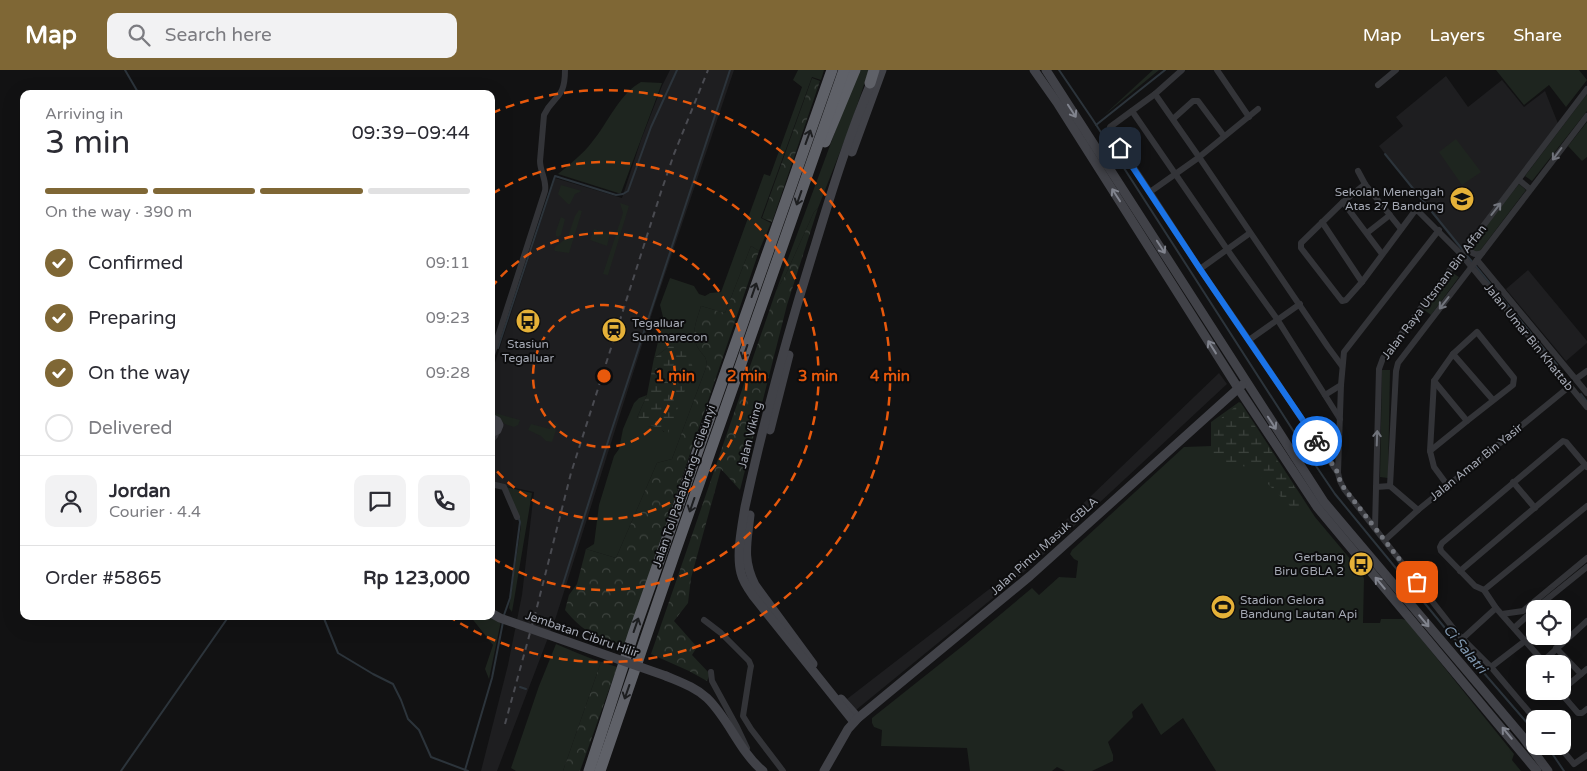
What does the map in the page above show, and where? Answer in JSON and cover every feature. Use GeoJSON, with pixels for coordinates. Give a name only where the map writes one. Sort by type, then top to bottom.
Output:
{"type":"FeatureCollection","features":[{"type":"Feature","properties":{"kind":"highway","name":"Jalan Tol Padalarang–Cileunyi"},"geometry":{"type":"LineString","coordinates":[[589,771],[626,654],[832,70]]}},
{"type":"Feature","properties":{"kind":"highway"},"geometry":{"type":"LineString","coordinates":[[870,84],[875,70]]}},
{"type":"Feature","properties":{"kind":"highway","name":"Jalan Tol Padalarang–Cileunyi"},"geometry":{"type":"LineString","coordinates":[[600,771],[805,181],[850,72]]}},
{"type":"Feature","properties":{"kind":"highway"},"geometry":{"type":"LineString","coordinates":[[794,177],[805,181]]}},
{"type":"Feature","properties":{"kind":"street"},"geometry":{"type":"LineString","coordinates":[[495,346],[545,191],[546,184],[540,167],[544,115],[547,108],[563,90],[565,70]]}},
{"type":"Feature","properties":{"kind":"street","name":"Jalan Viking"},"geometry":{"type":"LineString","coordinates":[[856,720],[756,586],[749,572],[746,557],[751,504],[784,381],[794,334],[812,271],[840,186],[882,70]]}},
{"type":"Feature","properties":{"kind":"street"},"geometry":{"type":"LineString","coordinates":[[1034,70],[1058,104],[1238,388],[1317,508],[1537,771]]}},
{"type":"Feature","properties":{"kind":"street"},"geometry":{"type":"LineString","coordinates":[[1046,70],[1324,502],[1522,736],[1548,771]]}},
{"type":"Feature","properties":{"kind":"street"},"geometry":{"type":"LineString","coordinates":[[1182,70],[1155,94],[1110,127],[1109,130],[1338,473]]}},
{"type":"Feature","properties":{"kind":"street"},"geometry":{"type":"LineString","coordinates":[[1217,70],[1248,117]]}},
{"type":"Feature","properties":{"kind":"street"},"geometry":{"type":"LineString","coordinates":[[1378,85],[1396,70]]}},
{"type":"Feature","properties":{"kind":"street","name":"Jalan Viking"},"geometry":{"type":"LineString","coordinates":[[856,720],[827,691],[754,597],[742,575],[739,565],[745,506],[791,327],[826,208],[870,84]]}},
{"type":"Feature","properties":{"kind":"street","name":"Jalan Raya Utsman Bin Affan"},"geometry":{"type":"LineString","coordinates":[[1375,528],[1379,369],[1383,358],[1587,89]]}},
{"type":"Feature","properties":{"kind":"street"},"geometry":{"type":"LineString","coordinates":[[1155,94],[1342,366]]}},
{"type":"Feature","properties":{"kind":"street"},"geometry":{"type":"LineString","coordinates":[[1173,119],[1194,101],[1198,101],[1224,136]]}},
{"type":"Feature","properties":{"kind":"street"},"geometry":{"type":"LineString","coordinates":[[1150,192],[1199,157],[1258,109]]}},
{"type":"Feature","properties":{"kind":"street"},"geometry":{"type":"LineString","coordinates":[[1132,111],[1277,319],[1340,419]]}},
{"type":"Feature","properties":{"kind":"street","name":"Jalan Raya Utsman Bin Affan"},"geometry":{"type":"LineString","coordinates":[[1390,486],[1397,366],[1587,116]]}},
{"type":"Feature","properties":{"kind":"street"},"geometry":{"type":"LineString","coordinates":[[1358,171],[1365,184],[1401,229]]}},
{"type":"Feature","properties":{"kind":"street"},"geometry":{"type":"LineString","coordinates":[[1519,180],[1530,189]]}},
{"type":"Feature","properties":{"kind":"street"},"geometry":{"type":"LineString","coordinates":[[1365,184],[1300,243],[1301,248],[1342,301],[1346,300],[1362,282],[1417,210],[1464,249],[1474,263]]}},
{"type":"Feature","properties":{"kind":"street"},"geometry":{"type":"LineString","coordinates":[[1343,202],[1382,254]]}},
{"type":"Feature","properties":{"kind":"street"},"geometry":{"type":"LineString","coordinates":[[1367,232],[1390,215]]}},
{"type":"Feature","properties":{"kind":"street"},"geometry":{"type":"LineString","coordinates":[[1322,222],[1362,282]]}},
{"type":"Feature","properties":{"kind":"street"},"geometry":{"type":"LineString","coordinates":[[1439,230],[1343,354],[1338,473],[1344,488],[1462,639],[1492,667],[1528,710]]}},
{"type":"Feature","properties":{"kind":"street"},"geometry":{"type":"LineString","coordinates":[[1200,269],[1250,233]]}},
{"type":"Feature","properties":{"kind":"street"},"geometry":{"type":"LineString","coordinates":[[1464,249],[1472,254],[1482,253]]}},
{"type":"Feature","properties":{"kind":"street","name":"Jalan Umar Bin Khattab"},"geometry":{"type":"LineString","coordinates":[[1474,263],[1587,393]]}},
{"type":"Feature","properties":{"kind":"street","name":"Jalan Umar Bin Khattab"},"geometry":{"type":"LineString","coordinates":[[1474,263],[1587,408]]}},
{"type":"Feature","properties":{"kind":"street"},"geometry":{"type":"LineString","coordinates":[[1249,340],[1300,304]]}},
{"type":"Feature","properties":{"kind":"street"},"geometry":{"type":"LineString","coordinates":[[1430,452],[1513,385],[1514,378],[1476,332],[1453,354],[1434,381],[1430,452],[1434,467],[1448,486]]}},
{"type":"Feature","properties":{"kind":"street"},"geometry":{"type":"LineString","coordinates":[[1333,355],[1346,348]]}},
{"type":"Feature","properties":{"kind":"street"},"geometry":{"type":"LineString","coordinates":[[1453,354],[1493,400]]}},
{"type":"Feature","properties":{"kind":"street","name":"Jalan Amar Bin Yasir"},"geometry":{"type":"LineString","coordinates":[[1385,540],[1575,378],[1587,371]]}},
{"type":"Feature","properties":{"kind":"street"},"geometry":{"type":"LineString","coordinates":[[1434,381],[1467,421]]}},
{"type":"Feature","properties":{"kind":"street","name":"Jalan Pintu Masuk GBLA"},"geometry":{"type":"LineString","coordinates":[[824,771],[841,739],[856,720],[1030,576],[1246,382]]}},
{"type":"Feature","properties":{"kind":"street"},"geometry":{"type":"LineString","coordinates":[[1325,394],[1341,385]]}},
{"type":"Feature","properties":{"kind":"street"},"geometry":{"type":"LineString","coordinates":[[1460,572],[1586,466],[1566,442],[1563,441],[1513,482],[1440,546],[1441,551],[1460,572],[1475,586],[1484,590],[1496,608],[1536,655]]}},
{"type":"Feature","properties":{"kind":"street"},"geometry":{"type":"LineString","coordinates":[[1513,482],[1535,508]]}},
{"type":"Feature","properties":{"kind":"street"},"geometry":{"type":"LineString","coordinates":[[495,485],[504,487],[517,517]]}},
{"type":"Feature","properties":{"kind":"street"},"geometry":{"type":"LineString","coordinates":[[1376,487],[1390,486],[1418,510]]}},
{"type":"Feature","properties":{"kind":"street"},"geometry":{"type":"LineString","coordinates":[[1484,590],[1587,506]]}},
{"type":"Feature","properties":{"kind":"street"},"geometry":{"type":"LineString","coordinates":[[1514,628],[1525,614],[1587,558]]}},
{"type":"Feature","properties":{"kind":"street"},"geometry":{"type":"LineString","coordinates":[[1546,600],[1587,567]]}},
{"type":"Feature","properties":{"kind":"street"},"geometry":{"type":"LineString","coordinates":[[1462,639],[1496,608]]}},
{"type":"Feature","properties":{"kind":"street"},"geometry":{"type":"LineString","coordinates":[[1502,614],[1525,614]]}},
{"type":"Feature","properties":{"kind":"street","name":"Jembatan Cibiru Hilir"},"geometry":{"type":"LineString","coordinates":[[495,615],[666,676],[691,687],[706,697],[715,707],[747,754],[763,771]]}},
{"type":"Feature","properties":{"kind":"street"},"geometry":{"type":"LineString","coordinates":[[704,620],[721,633],[748,661],[750,671],[743,716],[783,771]]}},
{"type":"Feature","properties":{"kind":"street"},"geometry":{"type":"LineString","coordinates":[[1548,655],[1587,621]]}},
{"type":"Feature","properties":{"kind":"street"},"geometry":{"type":"LineString","coordinates":[[1492,667],[1525,641]]}},
{"type":"Feature","properties":{"kind":"street"},"geometry":{"type":"LineString","coordinates":[[1556,648],[1581,674]]}},
{"type":"Feature","properties":{"kind":"street"},"geometry":{"type":"LineString","coordinates":[[1571,682],[1587,669]]}},
{"type":"Feature","properties":{"kind":"street"},"geometry":{"type":"LineString","coordinates":[[711,672],[712,681],[742,736],[747,748],[747,754]]}},
{"type":"Feature","properties":{"kind":"street"},"geometry":{"type":"LineString","coordinates":[[1568,700],[1578,714],[1587,709]]}},
{"type":"Feature","properties":{"kind":"street"},"geometry":{"type":"LineString","coordinates":[[1565,755],[1573,768],[1587,755]]}},
{"type":"Feature","properties":{"kind":"shaded area"},"geometry":{"type":"Polygon","coordinates":[[[670,70],[734,70],[654,307],[556,617],[497,771],[481,771],[508,665],[522,595],[534,492],[495,484],[495,363],[555,178],[622,198],[641,140],[670,70]]]}},
{"type":"Feature","properties":{"kind":"shaded area","name":"Sekolah Menengah Atas 27 Bandung"},"geometry":{"type":"Polygon","coordinates":[[[1446,76],[1468,107],[1502,80],[1524,107],[1545,91],[1559,126],[1462,252],[1379,146],[1403,126],[1396,117],[1446,76]]]}},
{"type":"Feature","properties":{"kind":"shaded area"},"geometry":{"type":"Polygon","coordinates":[[[1528,270],[1587,341],[1566,361],[1506,289],[1528,270]]]}},
{"type":"Feature","properties":{"kind":"shaded area"},"geometry":{"type":"Polygon","coordinates":[[[1219,373],[1227,384],[1055,544],[1015,580],[856,710],[847,699],[1014,570],[1219,373]]]}},
{"type":"Feature","properties":{"kind":"green space"},"geometry":{"type":"Polygon","coordinates":[[[798,70],[824,70],[821,80],[812,77],[761,218],[771,223],[759,251],[751,246],[725,313],[701,306],[694,332],[696,343],[705,357],[707,365],[672,459],[657,463],[616,558],[586,549],[594,544],[599,505],[614,456],[619,449],[623,429],[634,403],[639,398],[647,395],[637,418],[648,426],[659,427],[664,432],[671,345],[654,358],[663,317],[660,305],[670,278],[694,286],[699,294],[705,296],[710,293],[721,292],[764,174],[770,176],[802,87],[793,80],[798,70]]]}},
{"type":"Feature","properties":{"kind":"green space"},"geometry":{"type":"Polygon","coordinates":[[[858,70],[869,70],[849,129],[818,208],[814,212],[786,274],[776,291],[858,70]]]}},
{"type":"Feature","properties":{"kind":"green space"},"geometry":{"type":"Polygon","coordinates":[[[1153,70],[1159,70],[1103,116],[1153,70]]]}},
{"type":"Feature","properties":{"kind":"green space"},"geometry":{"type":"Polygon","coordinates":[[[1496,70],[1579,70],[1587,80],[1566,107],[1549,85],[1524,105],[1496,70]]]}},
{"type":"Feature","properties":{"kind":"green space"},"geometry":{"type":"Polygon","coordinates":[[[812,78],[820,81],[772,222],[762,218],[812,78]]]}},
{"type":"Feature","properties":{"kind":"green space"},"geometry":{"type":"Polygon","coordinates":[[[641,82],[662,83],[621,193],[558,174],[588,146],[620,101],[633,87],[641,82]]]}},
{"type":"Feature","properties":{"kind":"green space"},"geometry":{"type":"Polygon","coordinates":[[[1587,94],[1587,111],[1532,181],[1525,176],[1587,94]]]}},
{"type":"Feature","properties":{"kind":"green space"},"geometry":{"type":"Polygon","coordinates":[[[1587,122],[1587,157],[1582,161],[1568,146],[1587,122]]]}},
{"type":"Feature","properties":{"kind":"green space"},"geometry":{"type":"Polygon","coordinates":[[[1456,139],[1481,172],[1462,185],[1439,152],[1456,139]]]}},
{"type":"Feature","properties":{"kind":"green space"},"geometry":{"type":"Polygon","coordinates":[[[1519,184],[1526,190],[1479,252],[1474,252],[1471,245],[1519,184]]]}},
{"type":"Feature","properties":{"kind":"green space"},"geometry":{"type":"Polygon","coordinates":[[[561,185],[582,191],[575,194],[570,204],[568,204],[558,194],[561,185]]]}},
{"type":"Feature","properties":{"kind":"green space"},"geometry":{"type":"Polygon","coordinates":[[[620,203],[629,206],[608,275],[603,274],[623,213],[620,203]]]}},
{"type":"Feature","properties":{"kind":"green space"},"geometry":{"type":"Polygon","coordinates":[[[818,208],[787,305],[740,490],[721,469],[691,578],[688,603],[674,621],[697,647],[692,655],[710,674],[707,681],[651,654],[776,291],[786,274],[814,212],[818,208]]]}},
{"type":"Feature","properties":{"kind":"green space"},"geometry":{"type":"Polygon","coordinates":[[[579,210],[582,211],[569,253],[555,251],[555,247],[568,237],[579,210]]]}},
{"type":"Feature","properties":{"kind":"green space"},"geometry":{"type":"Polygon","coordinates":[[[561,217],[565,219],[561,235],[558,237],[556,236],[556,231],[561,217]]]}},
{"type":"Feature","properties":{"kind":"green space"},"geometry":{"type":"Polygon","coordinates":[[[594,229],[610,234],[607,246],[590,240],[594,229]]]}},
{"type":"Feature","properties":{"kind":"green space"},"geometry":{"type":"Polygon","coordinates":[[[751,246],[759,251],[625,645],[598,636],[578,624],[565,610],[569,595],[577,584],[586,549],[616,558],[657,463],[672,459],[707,365],[705,357],[696,343],[694,332],[701,306],[725,313],[751,246]]]}},
{"type":"Feature","properties":{"kind":"green space"},"geometry":{"type":"Polygon","coordinates":[[[1451,272],[1459,277],[1431,315],[1423,309],[1451,272]]]}},
{"type":"Feature","properties":{"kind":"green space"},"geometry":{"type":"Polygon","coordinates":[[[671,345],[690,354],[693,370],[668,433],[653,426],[641,428],[637,418],[647,395],[654,358],[671,345]]]}},
{"type":"Feature","properties":{"kind":"green space"},"geometry":{"type":"Polygon","coordinates":[[[1382,370],[1390,370],[1388,478],[1380,477],[1382,370]]]}},
{"type":"Feature","properties":{"kind":"green space"},"geometry":{"type":"Polygon","coordinates":[[[1239,402],[1315,517],[1362,573],[1364,579],[1363,623],[1380,623],[1381,619],[1406,620],[1514,754],[1512,760],[1521,771],[1216,771],[1183,718],[1161,735],[1142,703],[1132,712],[1133,717],[1108,742],[1113,755],[1113,761],[1092,771],[1065,771],[1057,767],[1052,771],[970,771],[967,748],[881,746],[882,730],[874,727],[872,718],[1032,588],[1039,595],[1059,577],[1076,578],[1078,561],[1070,554],[1072,550],[1184,447],[1211,446],[1211,422],[1239,402]]]}},
{"type":"Feature","properties":{"kind":"green space"},"geometry":{"type":"Polygon","coordinates":[[[1240,403],[1306,505],[1296,512],[1252,468],[1213,460],[1214,424],[1240,403]]]}},
{"type":"Feature","properties":{"kind":"green space"},"geometry":{"type":"Polygon","coordinates":[[[495,413],[520,420],[518,425],[514,427],[505,424],[495,413]]]}},
{"type":"Feature","properties":{"kind":"green space"},"geometry":{"type":"Polygon","coordinates":[[[552,423],[558,424],[552,442],[546,441],[541,436],[528,430],[531,424],[550,429],[552,423]]]}},
{"type":"Feature","properties":{"kind":"green space"},"geometry":{"type":"Polygon","coordinates":[[[506,487],[532,493],[512,612],[509,608],[521,526],[506,487]]]}},
{"type":"Feature","properties":{"kind":"green space"},"geometry":{"type":"Polygon","coordinates":[[[495,618],[501,621],[489,679],[485,669],[493,645],[473,620],[495,620],[495,618]]]}},
{"type":"Feature","properties":{"kind":"green space"},"geometry":{"type":"Polygon","coordinates":[[[556,644],[601,662],[563,771],[516,771],[511,768],[539,686],[556,644]]]}},
{"type":"Feature","properties":{"kind":"green space"},"geometry":{"type":"Polygon","coordinates":[[[601,662],[617,667],[580,771],[563,771],[601,662]]]}},
{"type":"Feature","properties":{"kind":"waterway"},"geometry":{"type":"LineString","coordinates":[[125,70],[137,90]]}},
{"type":"Feature","properties":{"kind":"waterway"},"geometry":{"type":"LineString","coordinates":[[498,348],[555,176],[616,195],[628,191],[651,127],[677,70]]}},
{"type":"Feature","properties":{"kind":"waterway"},"geometry":{"type":"LineString","coordinates":[[563,584],[730,70]]}},
{"type":"Feature","properties":{"kind":"waterway","name":"Ci Salatri"},"geometry":{"type":"LineString","coordinates":[[1059,70],[1335,494],[1445,628],[1526,722]]}},
{"type":"Feature","properties":{"kind":"waterway"},"geometry":{"type":"LineString","coordinates":[[1096,125],[1165,70]]}},
{"type":"Feature","properties":{"kind":"waterway"},"geometry":{"type":"LineString","coordinates":[[1385,154],[1462,249]]}},
{"type":"Feature","properties":{"kind":"waterway"},"geometry":{"type":"LineString","coordinates":[[1465,253],[1557,365]]}},
{"type":"Feature","properties":{"kind":"waterway"},"geometry":{"type":"LineString","coordinates":[[1581,394],[1587,402]]}},
{"type":"Feature","properties":{"kind":"waterway"},"geometry":{"type":"LineString","coordinates":[[504,615],[510,598],[519,519]]}},
{"type":"Feature","properties":{"kind":"waterway"},"geometry":{"type":"LineString","coordinates":[[121,771],[226,620]]}},
{"type":"Feature","properties":{"kind":"waterway"},"geometry":{"type":"LineString","coordinates":[[325,620],[338,653],[393,684],[408,719],[419,730],[431,757],[468,771]]}},
{"type":"Feature","properties":{"kind":"waterway"},"geometry":{"type":"LineString","coordinates":[[465,770],[492,678],[503,622]]}},
{"type":"Feature","properties":{"kind":"waterway"},"geometry":{"type":"LineString","coordinates":[[520,687],[526,689]]}},
{"type":"Feature","properties":{"kind":"waterway","name":"Ci Salatri"},"geometry":{"type":"LineString","coordinates":[[1553,755],[1564,771]]}},
{"type":"Feature","properties":{"kind":"railway"},"geometry":{"type":"LineString","coordinates":[[505,724],[571,473],[661,192],[674,154],[708,70]]}},
{"type":"Feature","properties":{"kind":"way so far"},"geometry":{"type":"LineString","coordinates":[[1317,441],[1338,473],[1344,488],[1417,582]]}},
{"type":"Feature","properties":{"kind":"place","name":"Sekolah Menengah Atas 27 Bandung"},"geometry":{"type":"Point","coordinates":[1462,199]}},
{"type":"Feature","properties":{"kind":"place","name":"Stasiun Tegalluar"},"geometry":{"type":"Point","coordinates":[528,321]}},
{"type":"Feature","properties":{"kind":"place","name":"Tegalluar Summarecon"},"geometry":{"type":"Point","coordinates":[614,330]}},
{"type":"Feature","properties":{"kind":"place","name":"Gerbang Biru GBLA 2"},"geometry":{"type":"Point","coordinates":[1361,564]}},
{"type":"Feature","properties":{"kind":"place","name":"Stadion Gelora Bandung Lautan Api"},"geometry":{"type":"Point","coordinates":[1223,607]}},
{"type":"Feature","properties":{"kind":"route"},"geometry":{"type":"LineString","coordinates":[[1120,148],[1317,441]]}}]}
